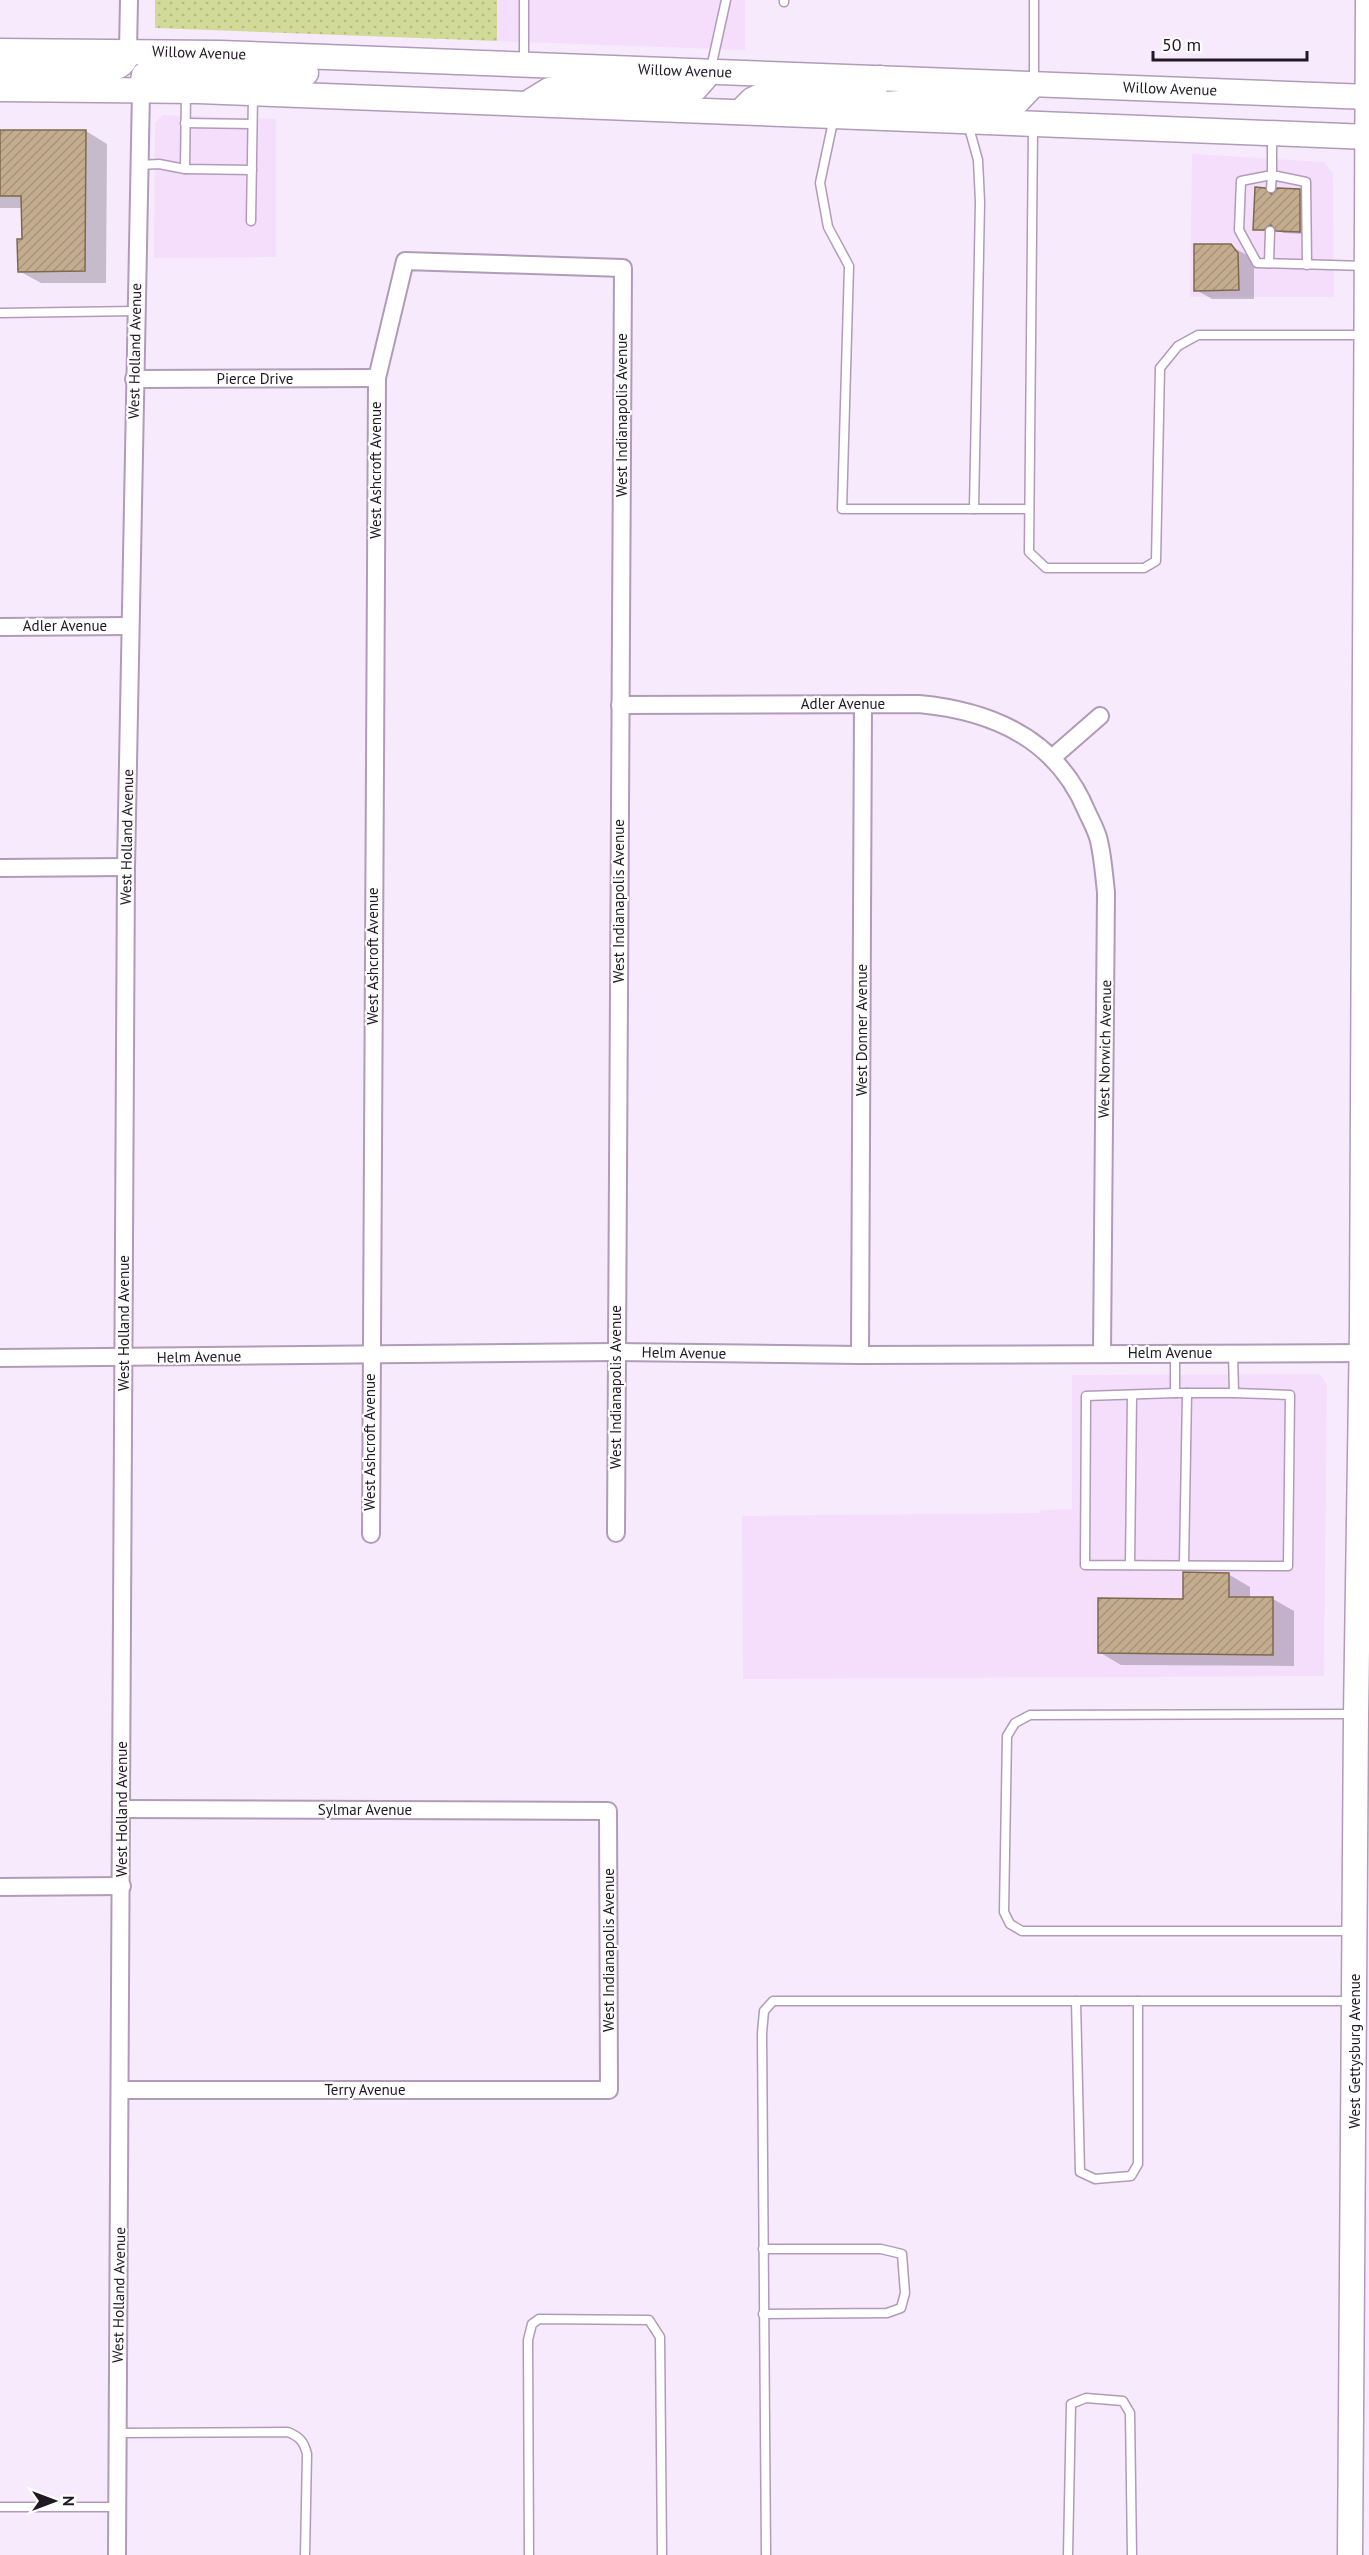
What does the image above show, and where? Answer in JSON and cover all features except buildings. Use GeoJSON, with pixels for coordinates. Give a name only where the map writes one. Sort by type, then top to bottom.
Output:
{"type":"FeatureCollection","features":[{"type":"Feature","properties":{"kind":"main road","name":"West Gettysburg Avenue"},"geometry":{"type":"LineString","coordinates":[[1350,2555],[1357,2342],[1356,1714],[1366,1353],[1368,0]]}},
{"type":"Feature","properties":{"kind":"main road","name":"Willow Avenue"},"geometry":{"type":"LineString","coordinates":[[0,51],[128,50],[1368,97]]}},
{"type":"Feature","properties":{"kind":"main road"},"geometry":{"type":"LineString","coordinates":[[0,72],[106,70],[119,67],[127,59],[128,50]]}},
{"type":"Feature","properties":{"kind":"main road"},"geometry":{"type":"LineString","coordinates":[[141,91],[144,75],[154,70],[304,73],[363,60]]}},
{"type":"Feature","properties":{"kind":"main road"},"geometry":{"type":"LineString","coordinates":[[527,104],[549,90],[566,87],[673,92],[695,88],[710,72]]}},
{"type":"Feature","properties":{"kind":"main road"},"geometry":{"type":"LineString","coordinates":[[740,112],[752,100],[765,94],[863,96],[873,91],[880,78]]}},
{"type":"Feature","properties":{"kind":"main road"},"geometry":{"type":"LineString","coordinates":[[834,116],[861,106],[886,103],[930,101],[1006,104],[1017,102],[1034,84]]}},
{"type":"Feature","properties":{"kind":"main road"},"geometry":{"type":"LineString","coordinates":[[0,89],[253,93],[1368,137]]}},
{"type":"Feature","properties":{"kind":"street"},"geometry":{"type":"LineString","coordinates":[[128,50],[129,0]]}},
{"type":"Feature","properties":{"kind":"street","name":"West Holland Avenue"},"geometry":{"type":"LineString","coordinates":[[117,2555],[126,867],[141,91]]}},
{"type":"Feature","properties":{"kind":"street","name":"West Indianapolis Avenue"},"geometry":{"type":"LineString","coordinates":[[405,261],[623,268],[616,1533]]}},
{"type":"Feature","properties":{"kind":"street","name":"West Ashcroft Avenue"},"geometry":{"type":"LineString","coordinates":[[371,1534],[370,1355],[377,378],[405,261]]}},
{"type":"Feature","properties":{"kind":"street","name":"Pierce Drive"},"geometry":{"type":"LineString","coordinates":[[134,379],[377,378]]}},
{"type":"Feature","properties":{"kind":"street","name":"Adler Avenue"},"geometry":{"type":"LineString","coordinates":[[0,627],[130,626]]}},
{"type":"Feature","properties":{"kind":"street","name":"Adler Avenue"},"geometry":{"type":"LineString","coordinates":[[620,705],[863,704],[951,707],[988,718],[1020,733],[1053,757]]}},
{"type":"Feature","properties":{"kind":"street","name":"West Donner Avenue"},"geometry":{"type":"LineString","coordinates":[[860,1355],[863,704]]}},
{"type":"Feature","properties":{"kind":"street"},"geometry":{"type":"LineString","coordinates":[[1053,757],[1100,716]]}},
{"type":"Feature","properties":{"kind":"street","name":"West Norwich Avenue"},"geometry":{"type":"LineString","coordinates":[[1053,757],[1079,793],[1099,840],[1106,891],[1102,1353]]}},
{"type":"Feature","properties":{"kind":"street"},"geometry":{"type":"LineString","coordinates":[[0,868],[126,867]]}},
{"type":"Feature","properties":{"kind":"street","name":"Helm Avenue"},"geometry":{"type":"LineString","coordinates":[[0,1358],[616,1352],[860,1355],[1366,1353]]}},
{"type":"Feature","properties":{"kind":"street","name":"Sylmar Avenue"},"geometry":{"type":"LineString","coordinates":[[122,1809],[608,1811]]}},
{"type":"Feature","properties":{"kind":"street","name":"West Indianapolis Avenue"},"geometry":{"type":"LineString","coordinates":[[608,1811],[609,2090]]}},
{"type":"Feature","properties":{"kind":"street"},"geometry":{"type":"LineString","coordinates":[[0,1887],[122,1886]]}},
{"type":"Feature","properties":{"kind":"street","name":"Terry Avenue"},"geometry":{"type":"LineString","coordinates":[[121,2090],[609,2090]]}},
{"type":"Feature","properties":{"kind":"lane"},"geometry":{"type":"LineString","coordinates":[[524,0],[524,65]]}},
{"type":"Feature","properties":{"kind":"lane"},"geometry":{"type":"LineString","coordinates":[[710,72],[726,0]]}},
{"type":"Feature","properties":{"kind":"lane"},"geometry":{"type":"LineString","coordinates":[[1034,0],[1034,84]]}},
{"type":"Feature","properties":{"kind":"lane"},"geometry":{"type":"LineString","coordinates":[[185,169],[186,91]]}},
{"type":"Feature","properties":{"kind":"lane"},"geometry":{"type":"LineString","coordinates":[[251,220],[253,93]]}},
{"type":"Feature","properties":{"kind":"lane"},"geometry":{"type":"LineString","coordinates":[[834,116],[820,183],[828,227],[849,266],[842,509],[1029,509]]}},
{"type":"Feature","properties":{"kind":"lane"},"geometry":{"type":"LineString","coordinates":[[967,121],[978,160],[980,202],[974,509]]}},
{"type":"Feature","properties":{"kind":"lane"},"geometry":{"type":"LineString","coordinates":[[185,123],[252,124]]}},
{"type":"Feature","properties":{"kind":"lane"},"geometry":{"type":"LineString","coordinates":[[1033,124],[1029,552],[1046,568],[1144,568],[1156,561],[1160,368],[1178,346],[1197,335],[1366,335]]}},
{"type":"Feature","properties":{"kind":"lane"},"geometry":{"type":"LineString","coordinates":[[1271,188],[1272,133]]}},
{"type":"Feature","properties":{"kind":"lane"},"geometry":{"type":"LineString","coordinates":[[138,165],[159,164],[185,169],[252,170]]}},
{"type":"Feature","properties":{"kind":"lane"},"geometry":{"type":"LineString","coordinates":[[1307,265],[1306,182],[1272,175],[1241,181],[1239,230],[1257,262],[1307,265],[1367,266]]}},
{"type":"Feature","properties":{"kind":"lane"},"geometry":{"type":"LineString","coordinates":[[1269,263],[1270,231]]}},
{"type":"Feature","properties":{"kind":"lane"},"geometry":{"type":"LineString","coordinates":[[0,313],[136,311]]}},
{"type":"Feature","properties":{"kind":"lane"},"geometry":{"type":"LineString","coordinates":[[1175,1353],[1175,1393]]}},
{"type":"Feature","properties":{"kind":"lane"},"geometry":{"type":"LineString","coordinates":[[1233,1353],[1234,1393]]}},
{"type":"Feature","properties":{"kind":"lane"},"geometry":{"type":"LineString","coordinates":[[1184,1564],[1187,1393]]}},
{"type":"Feature","properties":{"kind":"lane"},"geometry":{"type":"LineString","coordinates":[[1234,1393],[1290,1395],[1288,1566],[1085,1565],[1086,1396],[1234,1393]]}},
{"type":"Feature","properties":{"kind":"lane"},"geometry":{"type":"LineString","coordinates":[[1130,1565],[1132,1395]]}},
{"type":"Feature","properties":{"kind":"lane"},"geometry":{"type":"LineString","coordinates":[[1356,1714],[1030,1715],[1022,1719],[1015,1723],[1007,1736],[1004,1912],[1010,1924],[1022,1930],[1356,1931]]}},
{"type":"Feature","properties":{"kind":"lane"},"geometry":{"type":"LineString","coordinates":[[766,2555],[762,2033],[764,2011],[773,2001],[1138,2001],[1357,1992]]}},
{"type":"Feature","properties":{"kind":"lane"},"geometry":{"type":"LineString","coordinates":[[1076,2001],[1080,2172],[1095,2179],[1131,2176],[1138,2164],[1138,2001]]}},
{"type":"Feature","properties":{"kind":"lane"},"geometry":{"type":"LineString","coordinates":[[763,2249],[881,2249],[902,2254],[905,2293],[901,2308],[887,2313],[763,2314]]}},
{"type":"Feature","properties":{"kind":"lane"},"geometry":{"type":"LineString","coordinates":[[529,2555],[528,2340],[532,2324],[539,2319],[550,2319],[650,2320],[660,2337],[662,2555]]}},
{"type":"Feature","properties":{"kind":"lane"},"geometry":{"type":"LineString","coordinates":[[1068,2555],[1071,2404],[1086,2398],[1124,2401],[1130,2413],[1132,2555]]}},
{"type":"Feature","properties":{"kind":"lane"},"geometry":{"type":"LineString","coordinates":[[118,2433],[288,2432],[297,2435],[304,2442],[307,2454],[305,2555]]}},
{"type":"Feature","properties":{"kind":"lane"},"geometry":{"type":"LineString","coordinates":[[0,2507],[117,2507]]}},
{"type":"Feature","properties":{"kind":"shaded area"},"geometry":{"type":"Polygon","coordinates":[[[497,0],[745,0],[745,50],[497,41],[497,0]]]}},
{"type":"Feature","properties":{"kind":"shaded area"},"geometry":{"type":"Polygon","coordinates":[[[163,115],[276,119],[276,257],[154,258],[155,123],[163,115]]]}},
{"type":"Feature","properties":{"kind":"shaded area"},"geometry":{"type":"Polygon","coordinates":[[[1192,154],[1324,162],[1333,173],[1334,297],[1190,297],[1192,154]]]}},
{"type":"Feature","properties":{"kind":"shaded area"},"geometry":{"type":"Polygon","coordinates":[[[1320,1374],[1327,1385],[1324,1676],[743,1679],[742,1516],[1039,1513],[1040,1510],[1072,1509],[1072,1375],[1320,1374]]]}},
{"type":"Feature","properties":{"kind":"green space"},"geometry":{"type":"Polygon","coordinates":[[[155,0],[497,0],[497,41],[155,28],[155,0]]]}}]}
